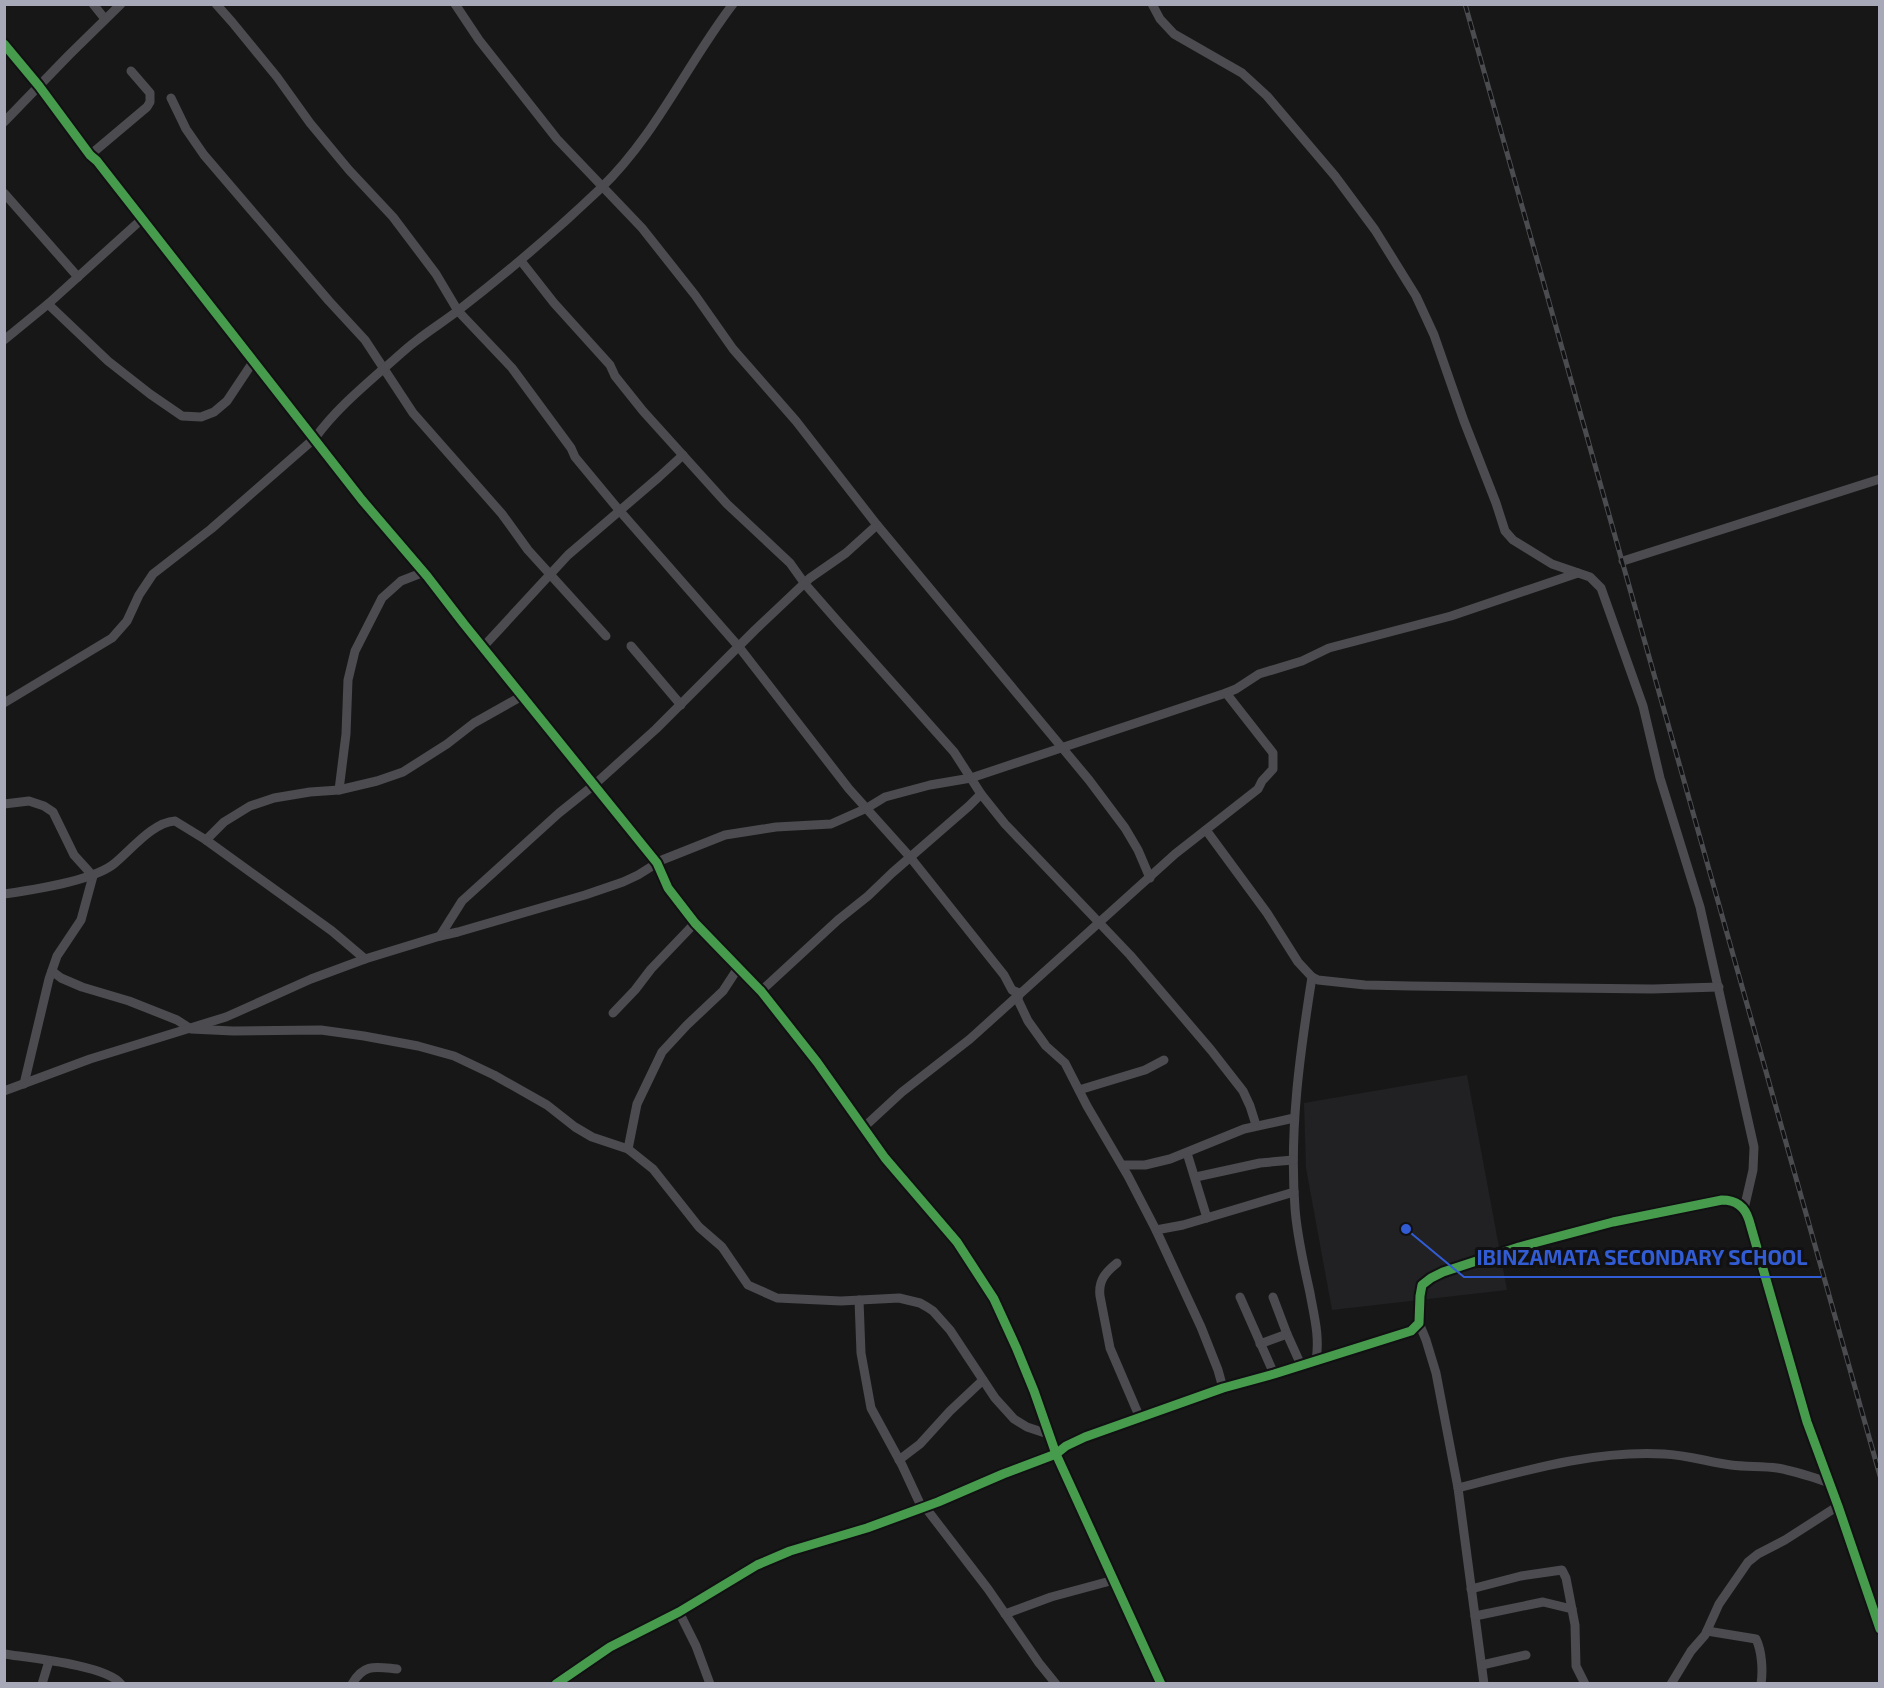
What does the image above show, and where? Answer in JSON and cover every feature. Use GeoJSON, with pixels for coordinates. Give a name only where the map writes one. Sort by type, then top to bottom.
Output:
{"type":"FeatureCollection","features":[{"type":"Feature","properties":{"kind":"street"},"geometry":{"type":"LineString","coordinates":[[93,4],[105,19]]}},
{"type":"Feature","properties":{"kind":"street"},"geometry":{"type":"LineString","coordinates":[[4,122],[121,4]]}},
{"type":"Feature","properties":{"kind":"street"},"geometry":{"type":"LineString","coordinates":[[216,4],[349,170],[393,217],[436,274],[458,311],[512,368],[575,456],[739,647],[835,771],[910,857],[1005,975],[1012,990],[1019,993]]}},
{"type":"Feature","properties":{"kind":"street"},"geometry":{"type":"LineString","coordinates":[[455,4],[479,40],[557,139],[642,228],[733,349],[796,421],[877,525],[1089,780],[1125,828],[1150,878]]}},
{"type":"Feature","properties":{"kind":"street"},"geometry":{"type":"LineString","coordinates":[[4,704],[112,638],[127,621],[139,595],[153,574],[211,529],[315,438],[343,404],[384,368],[521,261],[602,186],[638,146],[664,111],[703,47],[733,4]]}},
{"type":"Feature","properties":{"kind":"street"},"geometry":{"type":"LineString","coordinates":[[1152,4],[1160,19],[1174,34],[1233,67],[1259,88],[1335,176],[1402,270],[1434,335],[1505,531],[1513,540],[1552,564],[1593,578],[1601,588],[1643,706],[1660,778],[1700,907],[1719,987],[1754,1147],[1753,1170],[1744,1209]]}},
{"type":"Feature","properties":{"kind":"street"},"geometry":{"type":"LineString","coordinates":[[4,44],[368,507],[424,572],[657,863],[668,888],[695,923],[761,991],[817,1062],[885,1158],[957,1242],[994,1299],[1030,1380],[1056,1454],[1158,1683]]}},
{"type":"Feature","properties":{"kind":"street"},"geometry":{"type":"LineString","coordinates":[[90,155],[150,102],[150,93],[131,71]]}},
{"type":"Feature","properties":{"kind":"street"},"geometry":{"type":"LineString","coordinates":[[171,98],[186,129],[204,155],[328,301],[365,340],[413,413],[502,514],[528,550],[606,636]]}},
{"type":"Feature","properties":{"kind":"street"},"geometry":{"type":"LineString","coordinates":[[4,193],[78,277]]}},
{"type":"Feature","properties":{"kind":"street"},"geometry":{"type":"LineString","coordinates":[[4,340],[48,304],[142,219]]}},
{"type":"Feature","properties":{"kind":"street"},"geometry":{"type":"LineString","coordinates":[[521,261],[554,303],[610,365],[615,376],[643,411],[727,504],[790,563],[805,584],[954,752],[981,794],[1005,824],[1130,955],[1235,1079],[1250,1106],[1256,1125]]}},
{"type":"Feature","properties":{"kind":"street"},"geometry":{"type":"LineString","coordinates":[[48,304],[108,361],[182,416],[201,417],[214,412],[227,401],[253,362]]}},
{"type":"Feature","properties":{"kind":"street"},"geometry":{"type":"LineString","coordinates":[[483,647],[550,573],[682,455]]}},
{"type":"Feature","properties":{"kind":"street"},"geometry":{"type":"LineString","coordinates":[[1623,561],[1880,479]]}},
{"type":"Feature","properties":{"kind":"street"},"geometry":{"type":"LineString","coordinates":[[440,936],[462,901],[656,729],[810,578],[846,553],[877,525]]}},
{"type":"Feature","properties":{"kind":"street"},"geometry":{"type":"LineString","coordinates":[[339,790],[346,734],[348,680],[355,651],[382,598],[401,581],[424,572]]}},
{"type":"Feature","properties":{"kind":"street"},"geometry":{"type":"LineString","coordinates":[[4,1091],[90,1059],[226,1017],[311,979],[365,959],[594,892],[638,875],[657,863],[725,835],[776,827],[831,824],[885,797],[930,785],[971,778],[1226,693],[1259,674],[1302,661],[1329,648],[1440,619],[1578,573]]}},
{"type":"Feature","properties":{"kind":"street"},"geometry":{"type":"LineString","coordinates":[[631,646],[681,705]]}},
{"type":"Feature","properties":{"kind":"street"},"geometry":{"type":"LineString","coordinates":[[863,1128],[902,1092],[970,1039],[1175,854],[1258,789],[1273,769],[1273,753],[1226,693]]}},
{"type":"Feature","properties":{"kind":"street"},"geometry":{"type":"LineString","coordinates":[[206,840],[224,822],[250,806],[274,798],[339,790],[404,772],[474,723],[522,696]]}},
{"type":"Feature","properties":{"kind":"street"},"geometry":{"type":"LineString","coordinates":[[761,991],[837,920],[868,896],[981,794]]}},
{"type":"Feature","properties":{"kind":"street"},"geometry":{"type":"LineString","coordinates":[[4,804],[29,801],[53,812],[74,855],[93,876]]}},
{"type":"Feature","properties":{"kind":"street"},"geometry":{"type":"LineString","coordinates":[[4,894],[31,890],[103,872],[152,831],[175,821],[206,840],[332,932],[365,959]]}},
{"type":"Feature","properties":{"kind":"street"},"geometry":{"type":"LineString","coordinates":[[1206,830],[1267,913],[1298,962],[1312,977],[1332,982],[1365,985],[1719,987]]}},
{"type":"Feature","properties":{"kind":"street"},"geometry":{"type":"LineString","coordinates":[[24,1084],[52,971],[60,950],[81,920],[93,876]]}},
{"type":"Feature","properties":{"kind":"street"},"geometry":{"type":"LineString","coordinates":[[613,1013],[666,952],[695,923]]}},
{"type":"Feature","properties":{"kind":"street"},"geometry":{"type":"LineString","coordinates":[[628,1149],[637,1104],[662,1052],[723,991],[738,968]]}},
{"type":"Feature","properties":{"kind":"street"},"geometry":{"type":"LineString","coordinates":[[52,971],[61,978],[82,987],[129,1001],[177,1020],[191,1029],[321,1030],[418,1046],[454,1056],[494,1075],[547,1105],[592,1137],[628,1149],[653,1169],[699,1227],[722,1246],[748,1285],[777,1298],[798,1300],[899,1298],[927,1306],[950,1330],[995,1398],[1014,1419],[1048,1434]]}},
{"type":"Feature","properties":{"kind":"street"},"geometry":{"type":"LineString","coordinates":[[1312,977],[1294,1118],[1293,1160],[1298,1239],[1317,1326],[1319,1344],[1316,1360]]}},
{"type":"Feature","properties":{"kind":"street"},"geometry":{"type":"LineString","coordinates":[[1019,993],[1018,1000],[1028,1021],[1046,1046],[1065,1064],[1156,1230],[1205,1337],[1223,1388]]}},
{"type":"Feature","properties":{"kind":"street"},"geometry":{"type":"LineString","coordinates":[[1079,1090],[1145,1070],[1164,1060]]}},
{"type":"Feature","properties":{"kind":"street"},"geometry":{"type":"LineString","coordinates":[[1122,1165],[1145,1165],[1170,1159],[1256,1125],[1294,1118]]}},
{"type":"Feature","properties":{"kind":"street"},"geometry":{"type":"LineString","coordinates":[[1187,1153],[1207,1218]]}},
{"type":"Feature","properties":{"kind":"street"},"geometry":{"type":"LineString","coordinates":[[1196,1177],[1260,1163],[1293,1160]]}},
{"type":"Feature","properties":{"kind":"street"},"geometry":{"type":"LineString","coordinates":[[1156,1230],[1183,1225],[1294,1192]]}},
{"type":"Feature","properties":{"kind":"street"},"geometry":{"type":"LineString","coordinates":[[1484,1683],[1458,1488],[1436,1373],[1419,1323],[1422,1285],[1431,1278],[1463,1265],[1519,1247],[1613,1222],[1712,1202],[1732,1201],[1744,1209],[1753,1229],[1807,1422],[1880,1629]]}},
{"type":"Feature","properties":{"kind":"street"},"geometry":{"type":"LineString","coordinates":[[1117,1263],[1101,1280],[1100,1296],[1110,1348],[1140,1418]]}},
{"type":"Feature","properties":{"kind":"street"},"geometry":{"type":"LineString","coordinates":[[1240,1297],[1274,1374]]}},
{"type":"Feature","properties":{"kind":"street"},"geometry":{"type":"LineString","coordinates":[[1273,1297],[1301,1365]]}},
{"type":"Feature","properties":{"kind":"street"},"geometry":{"type":"LineString","coordinates":[[859,1300],[861,1353],[871,1408],[924,1507],[951,1539],[1039,1663],[1056,1683]]}},
{"type":"Feature","properties":{"kind":"street"},"geometry":{"type":"LineString","coordinates":[[556,1683],[610,1647],[716,1592],[744,1572],[772,1558],[924,1507],[1056,1454],[1066,1446],[1085,1437],[1223,1388],[1411,1331],[1419,1323]]}},
{"type":"Feature","properties":{"kind":"street"},"geometry":{"type":"LineString","coordinates":[[1260,1344],[1287,1334]]}},
{"type":"Feature","properties":{"kind":"street"},"geometry":{"type":"LineString","coordinates":[[899,1460],[920,1444],[983,1380]]}},
{"type":"Feature","properties":{"kind":"street"},"geometry":{"type":"LineString","coordinates":[[1458,1488],[1555,1464],[1653,1454],[1683,1456],[1738,1466],[1776,1468],[1808,1475],[1830,1483]]}},
{"type":"Feature","properties":{"kind":"street"},"geometry":{"type":"LineString","coordinates":[[1671,1683],[1707,1631],[1719,1604],[1748,1562],[1838,1506]]}},
{"type":"Feature","properties":{"kind":"street"},"geometry":{"type":"LineString","coordinates":[[1471,1588],[1521,1576],[1562,1570],[1566,1578],[1575,1625],[1575,1661],[1585,1683]]}},
{"type":"Feature","properties":{"kind":"street"},"geometry":{"type":"LineString","coordinates":[[1005,1614],[1051,1597],[1114,1580]]}},
{"type":"Feature","properties":{"kind":"street"},"geometry":{"type":"LineString","coordinates":[[1474,1616],[1543,1602],[1572,1609]]}},
{"type":"Feature","properties":{"kind":"street"},"geometry":{"type":"LineString","coordinates":[[679,1612],[696,1646],[710,1683]]}},
{"type":"Feature","properties":{"kind":"street"},"geometry":{"type":"LineString","coordinates":[[1707,1631],[1756,1639],[1761,1663],[1761,1683]]}},
{"type":"Feature","properties":{"kind":"street"},"geometry":{"type":"LineString","coordinates":[[4,1654],[100,1672],[121,1683]]}},
{"type":"Feature","properties":{"kind":"street"},"geometry":{"type":"LineString","coordinates":[[1482,1665],[1526,1656]]}},
{"type":"Feature","properties":{"kind":"street"},"geometry":{"type":"LineString","coordinates":[[42,1683],[49,1661]]}},
{"type":"Feature","properties":{"kind":"street"},"geometry":{"type":"LineString","coordinates":[[352,1683],[358,1673],[367,1668],[397,1670]]}},
{"type":"Feature","properties":{"kind":"shaded area"},"geometry":{"type":"Polygon","coordinates":[[[1467,1075],[1507,1290],[1332,1310],[1306,1168],[1304,1103],[1467,1075]]]}},
{"type":"Feature","properties":{"kind":"railway"},"geometry":{"type":"LineString","coordinates":[[1465,4],[1880,1476]]}},
{"type":"Feature","properties":{"kind":"cycle path"},"geometry":{"type":"LineString","coordinates":[[4,44],[362,500],[427,576],[657,863],[668,888],[695,923],[761,991],[817,1062],[885,1158],[957,1242],[994,1299],[1034,1391],[1056,1454],[1161,1684]]}},
{"type":"Feature","properties":{"kind":"cycle path"},"geometry":{"type":"LineString","coordinates":[[556,1684],[610,1647],[679,1612],[757,1565],[790,1551],[867,1528],[938,1502],[1056,1454],[1066,1446],[1085,1437],[1223,1388],[1411,1331],[1419,1323],[1422,1285],[1443,1272],[1519,1247],[1613,1222],[1722,1200],[1732,1201],[1739,1205],[1749,1220],[1807,1422],[1880,1629]]}},
{"type":"Feature","properties":{"kind":"place","name":"IBINZAMATA SECONDARY SCHOOL"},"geometry":{"type":"Point","coordinates":[1406,1229]}}]}
